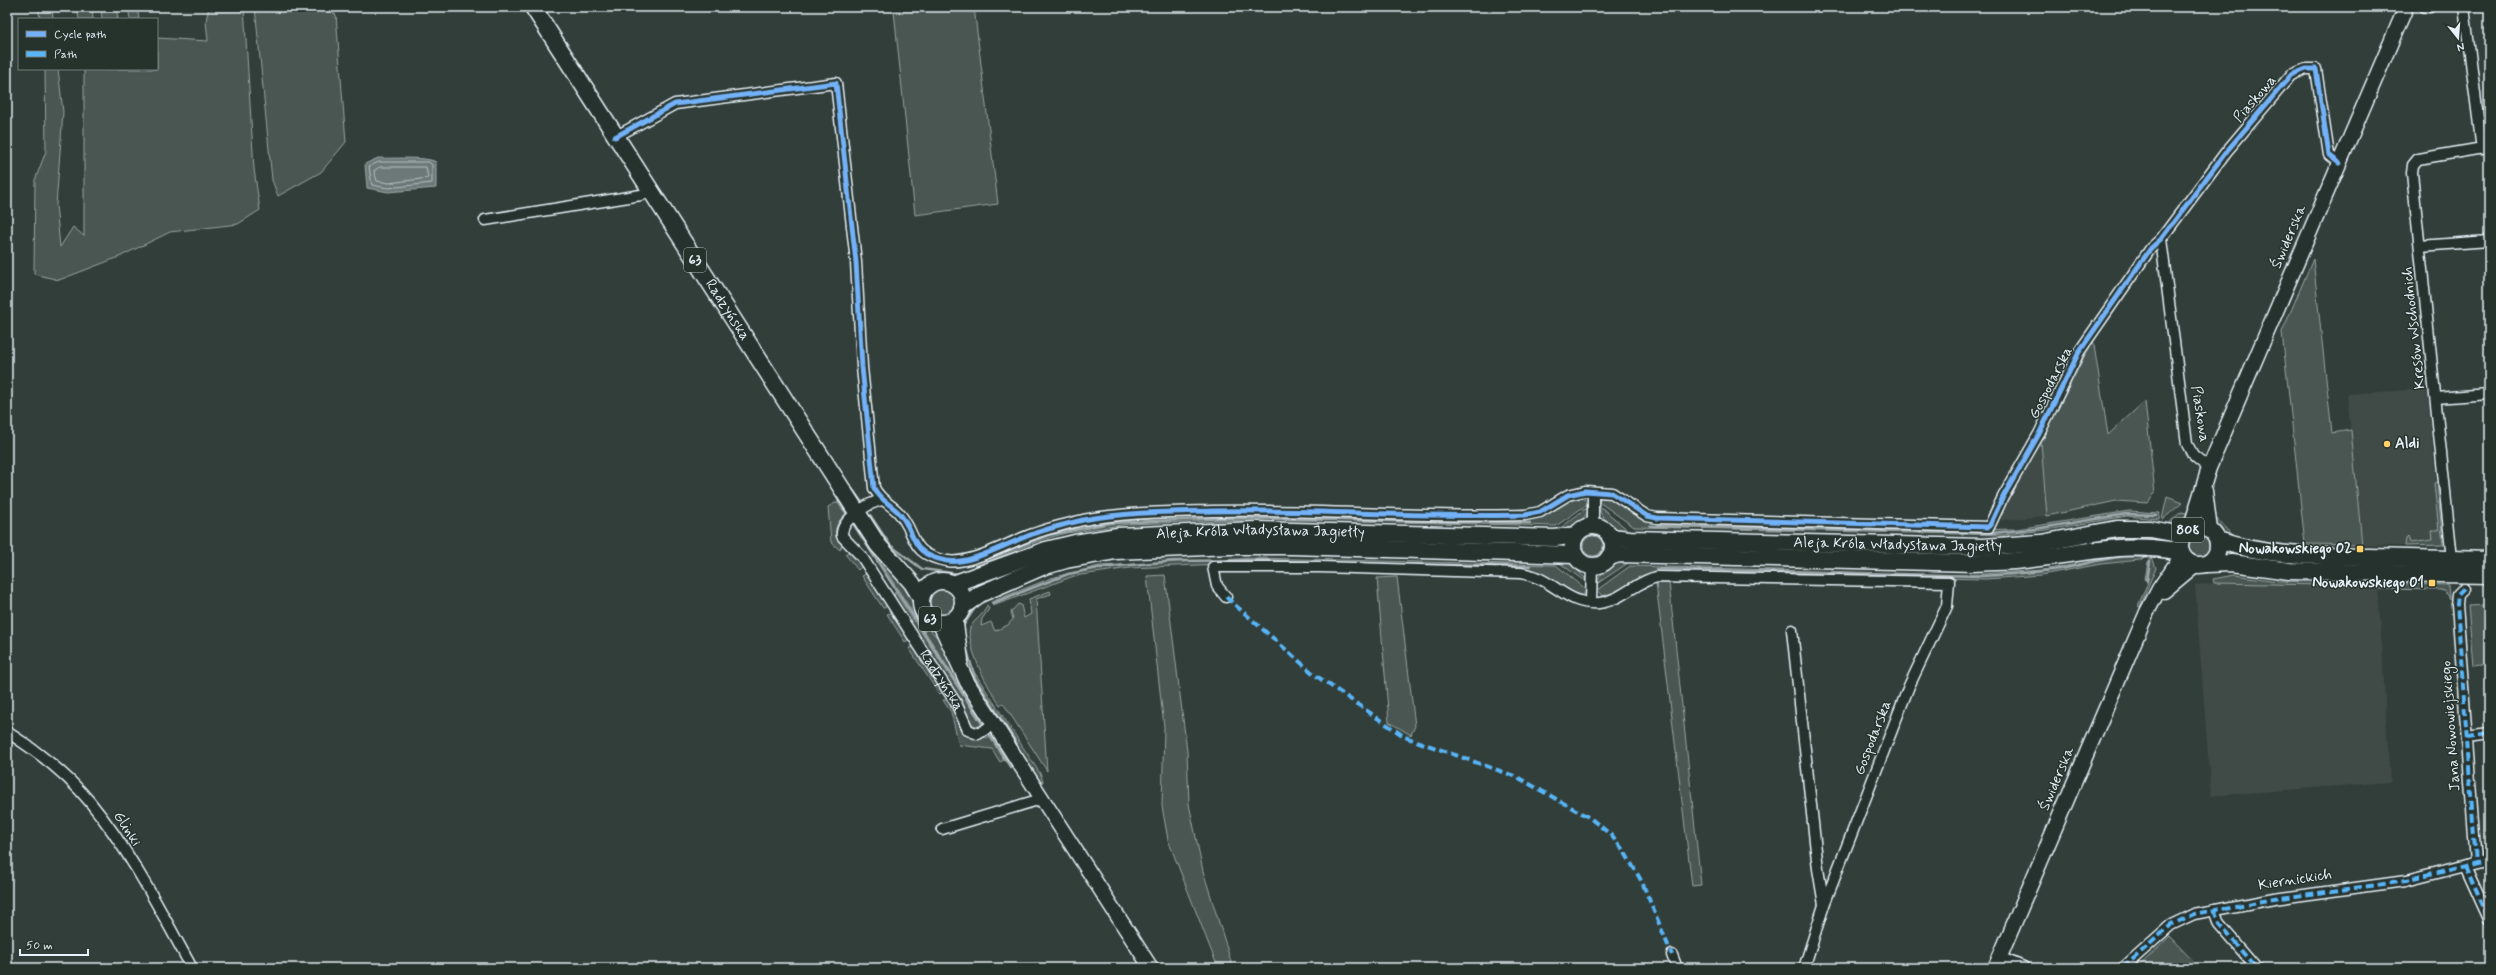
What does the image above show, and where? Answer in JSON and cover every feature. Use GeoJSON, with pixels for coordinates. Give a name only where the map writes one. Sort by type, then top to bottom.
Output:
{"type":"FeatureCollection","features":[{"type":"Feature","properties":{"kind":"main road","name":"Radzyńska"},"geometry":{"type":"LineString","coordinates":[[533,7],[878,546],[890,558],[921,598]]}},
{"type":"Feature","properties":{"kind":"main road","name":"Świderska"},"geometry":{"type":"LineString","coordinates":[[2187,532],[2207,474],[2406,7]]}},
{"type":"Feature","properties":{"kind":"main road","name":"Świderska"},"geometry":{"type":"LineString","coordinates":[[2207,474],[2214,535]]}},
{"type":"Feature","properties":{"kind":"main road"},"geometry":{"type":"LineString","coordinates":[[1593,526],[1603,529],[1610,537],[1613,547],[1609,557],[1599,565],[1592,566],[1582,563],[1575,555],[1573,548],[1576,535],[1580,530],[1593,526]]}},
{"type":"Feature","properties":{"kind":"main road","name":"808"},"geometry":{"type":"LineString","coordinates":[[2200,527],[2214,535],[2217,554],[2201,565],[2186,560],[2181,554],[2180,543],[2187,532],[2200,527]]}},
{"type":"Feature","properties":{"kind":"main road","name":"Aleja Króla Władysława Jagiełły"},"geometry":{"type":"LineString","coordinates":[[1610,537],[1630,539],[1984,547],[2041,543],[2128,529],[2187,532]]}},
{"type":"Feature","properties":{"kind":"main road","name":"Aleja Króla Władysława Jagiełły"},"geometry":{"type":"LineString","coordinates":[[953,584],[1046,550],[1075,542],[1118,536],[1256,530],[1555,538],[1576,535]]}},
{"type":"Feature","properties":{"kind":"main road"},"geometry":{"type":"LineString","coordinates":[[2214,535],[2240,547],[2283,553],[2489,560]]}},
{"type":"Feature","properties":{"kind":"main road","name":"Aleja Króla Władysława Jagiełły"},"geometry":{"type":"LineString","coordinates":[[958,612],[980,594],[1042,567],[1072,559],[1116,551],[1229,546],[1293,546],[1575,555]]}},
{"type":"Feature","properties":{"kind":"main road","name":"Aleja Króla Władysława Jagiełły"},"geometry":{"type":"LineString","coordinates":[[1609,557],[1619,554],[1974,563],[2031,560],[2119,547],[2137,546],[2181,554]]}},
{"type":"Feature","properties":{"kind":"main road","name":"Świderska"},"geometry":{"type":"LineString","coordinates":[[1997,963],[2151,604],[2159,588],[2181,554]]}},
{"type":"Feature","properties":{"kind":"main road","name":"Radzyńska"},"geometry":{"type":"LineString","coordinates":[[890,558],[931,584]]}},
{"type":"Feature","properties":{"kind":"main road"},"geometry":{"type":"LineString","coordinates":[[2201,565],[2226,562],[2289,571],[2489,575]]}},
{"type":"Feature","properties":{"kind":"main road","name":"Świderska"},"geometry":{"type":"LineString","coordinates":[[2151,604],[2176,580],[2201,565]]}},
{"type":"Feature","properties":{"kind":"main road"},"geometry":{"type":"LineString","coordinates":[[931,584],[942,581],[953,584]]}},
{"type":"Feature","properties":{"kind":"main road","name":"63"},"geometry":{"type":"LineString","coordinates":[[931,584],[926,587],[921,598],[923,612],[927,617],[939,622],[958,612],[961,594],[953,584]]}},
{"type":"Feature","properties":{"kind":"main road","name":"Radzyńska"},"geometry":{"type":"LineString","coordinates":[[958,612],[956,636],[967,682]]}},
{"type":"Feature","properties":{"kind":"main road","name":"Radzyńska"},"geometry":{"type":"LineString","coordinates":[[939,622],[967,682],[1151,968]]}},
{"type":"Feature","properties":{"kind":"street"},"geometry":{"type":"LineString","coordinates":[[2425,7],[2430,7]]}},
{"type":"Feature","properties":{"kind":"street"},"geometry":{"type":"LineString","coordinates":[[2464,7],[2486,148]]}},
{"type":"Feature","properties":{"kind":"street","name":"Piaskowa"},"geometry":{"type":"LineString","coordinates":[[2207,474],[2193,455],[2188,444],[2161,239],[2259,110],[2291,75],[2298,71],[2316,69],[2328,155],[2339,163]]}},
{"type":"Feature","properties":{"kind":"street"},"geometry":{"type":"LineString","coordinates":[[615,137],[675,104],[836,83],[856,262],[871,477],[874,488],[882,500],[898,512],[913,541],[922,550],[936,558],[955,562],[970,559],[1050,527],[1098,518],[1168,513],[1283,510],[1532,514],[1546,509],[1568,495],[1576,492],[1594,492],[1593,526]]}},
{"type":"Feature","properties":{"kind":"street","name":"Kresów Wschodnich"},"geometry":{"type":"LineString","coordinates":[[2452,559],[2412,173],[2413,165],[2418,160],[2486,148]]}},
{"type":"Feature","properties":{"kind":"street"},"geometry":{"type":"LineString","coordinates":[[485,220],[641,194],[650,190]]}},
{"type":"Feature","properties":{"kind":"street","name":"Gospodarska"},"geometry":{"type":"LineString","coordinates":[[1594,492],[1612,493],[1647,516],[1657,518],[1989,527],[2003,497],[2039,434],[2080,352],[2151,248],[2161,239]]}},
{"type":"Feature","properties":{"kind":"street"},"geometry":{"type":"LineString","coordinates":[[2420,246],[2489,241]]}},
{"type":"Feature","properties":{"kind":"street"},"geometry":{"type":"LineString","coordinates":[[2436,398],[2489,394]]}},
{"type":"Feature","properties":{"kind":"street"},"geometry":{"type":"LineString","coordinates":[[858,513],[872,502],[882,500]]}},
{"type":"Feature","properties":{"kind":"street","name":"Radzyńska"},"geometry":{"type":"LineString","coordinates":[[858,513],[843,526],[842,536],[862,557],[956,703],[968,730],[978,734],[994,724]]}},
{"type":"Feature","properties":{"kind":"street"},"geometry":{"type":"LineString","coordinates":[[1226,597],[1217,586],[1213,567],[1320,567],[1520,573],[1542,578],[1568,597],[1591,602],[1592,566]]}},
{"type":"Feature","properties":{"kind":"street","name":"Gospodarska"},"geometry":{"type":"LineString","coordinates":[[1591,602],[1600,603],[1611,599],[1638,583],[1657,577],[1949,582],[1947,606],[1909,686],[1824,905],[1804,968]]}},
{"type":"Feature","properties":{"kind":"street","name":"Jana Nowowiejskiego"},"geometry":{"type":"LineString","coordinates":[[2464,589],[2458,594],[2457,604],[2476,863]]}},
{"type":"Feature","properties":{"kind":"street","name":"Gospodarska"},"geometry":{"type":"LineString","coordinates":[[1792,630],[1817,861],[1824,905]]}},
{"type":"Feature","properties":{"kind":"street","name":"Glinki"},"geometry":{"type":"LineString","coordinates":[[7,732],[52,765],[90,802],[122,848],[192,968]]}},
{"type":"Feature","properties":{"kind":"street"},"geometry":{"type":"LineString","coordinates":[[2467,737],[2489,734]]}},
{"type":"Feature","properties":{"kind":"street"},"geometry":{"type":"LineString","coordinates":[[942,829],[1041,798]]}},
{"type":"Feature","properties":{"kind":"street","name":"Kiernickich"},"geometry":{"type":"LineString","coordinates":[[2123,968],[2171,925],[2194,914],[2274,899],[2406,881],[2489,860]]}},
{"type":"Feature","properties":{"kind":"street"},"geometry":{"type":"LineString","coordinates":[[2465,866],[2489,919]]}},
{"type":"Feature","properties":{"kind":"street"},"geometry":{"type":"LineString","coordinates":[[2214,910],[2219,924],[2257,968]]}},
{"type":"Feature","properties":{"kind":"street"},"geometry":{"type":"LineString","coordinates":[[1672,955],[1677,968]]}},
{"type":"Feature","properties":{"kind":"street"},"geometry":{"type":"LineString","coordinates":[[1997,963],[2023,968]]}},
{"type":"Feature","properties":{"kind":"shaded area"},"geometry":{"type":"Polygon","coordinates":[[[38,7],[52,7],[53,18],[40,18],[38,7]]]}},
{"type":"Feature","properties":{"kind":"shaded area"},"geometry":{"type":"Polygon","coordinates":[[[77,7],[92,7],[93,18],[79,18],[77,7]]]}},
{"type":"Feature","properties":{"kind":"shaded area"},"geometry":{"type":"Polygon","coordinates":[[[101,7],[116,7],[118,18],[102,18],[101,7]]]}},
{"type":"Feature","properties":{"kind":"shaded area"},"geometry":{"type":"Polygon","coordinates":[[[128,7],[137,7],[139,18],[130,18],[128,7]]]}},
{"type":"Feature","properties":{"kind":"shaded area"},"geometry":{"type":"Polygon","coordinates":[[[209,7],[244,7],[254,169],[260,210],[238,224],[170,232],[119,257],[59,280],[34,274],[35,180],[46,151],[45,70],[58,70],[63,112],[56,205],[60,247],[73,227],[84,236],[84,70],[158,70],[158,38],[208,41],[206,21],[209,7]]]}},
{"type":"Feature","properties":{"kind":"shaded area"},"geometry":{"type":"Polygon","coordinates":[[[255,7],[325,7],[336,15],[346,142],[321,172],[278,196],[272,180],[255,7]]]}},
{"type":"Feature","properties":{"kind":"shaded area"},"geometry":{"type":"Polygon","coordinates":[[[916,7],[974,7],[998,204],[915,215],[894,11],[916,7]]]}},
{"type":"Feature","properties":{"kind":"shaded area"},"geometry":{"type":"Polygon","coordinates":[[[2313,259],[2332,433],[2351,430],[2362,545],[2305,544],[2282,332],[2313,259]]]}},
{"type":"Feature","properties":{"kind":"shaded area"},"geometry":{"type":"Polygon","coordinates":[[[2093,339],[2108,435],[2145,401],[2155,493],[2148,503],[2116,501],[2047,516],[2041,442],[2093,339]]]}},
{"type":"Feature","properties":{"kind":"shaded area"},"geometry":{"type":"Polygon","coordinates":[[[2427,389],[2442,544],[2436,547],[2362,545],[2347,394],[2427,389]]]}},
{"type":"Feature","properties":{"kind":"shaded area"},"geometry":{"type":"Polygon","coordinates":[[[2041,442],[2047,516],[2000,519],[2001,509],[2041,442]]]}},
{"type":"Feature","properties":{"kind":"shaded area"},"geometry":{"type":"Polygon","coordinates":[[[2437,482],[2443,545],[2405,546],[2406,538],[2408,536],[2410,543],[2433,540],[2432,531],[2439,531],[2434,483],[2437,482]]]}},
{"type":"Feature","properties":{"kind":"shaded area"},"geometry":{"type":"Polygon","coordinates":[[[1581,496],[1589,503],[1556,526],[1276,519],[1129,524],[1066,533],[1041,540],[975,566],[974,561],[1060,529],[1099,522],[1239,514],[1510,519],[1581,496]]]}},
{"type":"Feature","properties":{"kind":"shaded area"},"geometry":{"type":"Polygon","coordinates":[[[1601,497],[1612,497],[1636,514],[1961,530],[2017,529],[2129,511],[2160,513],[2159,519],[2127,516],[2053,529],[2004,535],[1634,527],[1599,502],[1601,497]]]}},
{"type":"Feature","properties":{"kind":"shaded area"},"geometry":{"type":"Polygon","coordinates":[[[2167,497],[2182,503],[2162,519],[2167,497]]]}},
{"type":"Feature","properties":{"kind":"shaded area"},"geometry":{"type":"Polygon","coordinates":[[[837,502],[846,514],[839,521],[836,529],[836,537],[842,545],[840,550],[831,542],[828,507],[837,502]]]}},
{"type":"Feature","properties":{"kind":"shaded area"},"geometry":{"type":"Polygon","coordinates":[[[1599,508],[1602,508],[1629,531],[1619,529],[1606,521],[1599,508]]]}},
{"type":"Feature","properties":{"kind":"shaded area"},"geometry":{"type":"Polygon","coordinates":[[[1585,509],[1589,509],[1580,521],[1572,526],[1558,530],[1585,509]]]}},
{"type":"Feature","properties":{"kind":"shaded area"},"geometry":{"type":"Polygon","coordinates":[[[2181,512],[2191,514],[2188,520],[2177,526],[2170,525],[2171,521],[2181,512]]]}},
{"type":"Feature","properties":{"kind":"shaded area"},"geometry":{"type":"Polygon","coordinates":[[[2212,514],[2235,537],[2227,539],[2212,521],[2212,514]]]}},
{"type":"Feature","properties":{"kind":"shaded area"},"geometry":{"type":"Polygon","coordinates":[[[2199,534],[2208,538],[2212,547],[2208,556],[2199,560],[2190,556],[2186,547],[2190,538],[2199,534]]]}},
{"type":"Feature","properties":{"kind":"shaded area"},"geometry":{"type":"Polygon","coordinates":[[[1593,536],[1600,539],[1603,546],[1600,553],[1593,556],[1586,553],[1583,546],[1586,539],[1593,536]]]}},
{"type":"Feature","properties":{"kind":"shaded area"},"geometry":{"type":"Polygon","coordinates":[[[872,549],[905,583],[918,618],[940,640],[963,691],[872,549]]]}},
{"type":"Feature","properties":{"kind":"shaded area"},"geometry":{"type":"Polygon","coordinates":[[[850,551],[862,566],[858,570],[845,554],[850,551]]]}},
{"type":"Feature","properties":{"kind":"shaded area"},"geometry":{"type":"Polygon","coordinates":[[[2130,555],[2147,556],[2140,560],[2101,564],[2041,575],[1986,579],[1661,573],[1637,579],[1614,593],[1603,597],[1597,590],[1630,566],[1965,575],[2043,570],[2130,555]]]}},
{"type":"Feature","properties":{"kind":"shaded area"},"geometry":{"type":"Polygon","coordinates":[[[2152,557],[2156,568],[2140,607],[2138,606],[2148,582],[2145,579],[2148,562],[2152,557]]]}},
{"type":"Feature","properties":{"kind":"shaded area"},"geometry":{"type":"Polygon","coordinates":[[[1256,558],[1556,565],[1587,590],[1582,596],[1578,597],[1542,574],[1519,569],[1220,564],[1130,568],[1074,576],[993,606],[991,602],[1051,578],[1099,566],[1256,558]]]}},
{"type":"Feature","properties":{"kind":"shaded area"},"geometry":{"type":"Polygon","coordinates":[[[1628,560],[1628,563],[1598,583],[1601,575],[1605,571],[1614,565],[1628,560]]]}},
{"type":"Feature","properties":{"kind":"shaded area"},"geometry":{"type":"Polygon","coordinates":[[[1557,561],[1570,562],[1584,577],[1587,583],[1557,561]]]}},
{"type":"Feature","properties":{"kind":"shaded area"},"geometry":{"type":"Polygon","coordinates":[[[866,574],[887,604],[885,608],[883,608],[862,576],[866,574]]]}},
{"type":"Feature","properties":{"kind":"shaded area"},"geometry":{"type":"Polygon","coordinates":[[[1165,575],[1187,751],[1189,804],[1203,871],[1233,968],[1218,968],[1168,840],[1162,806],[1164,727],[1147,576],[1165,575]]]}},
{"type":"Feature","properties":{"kind":"shaded area"},"geometry":{"type":"Polygon","coordinates":[[[2234,575],[2278,581],[2449,585],[2450,599],[2446,592],[2442,590],[2379,589],[2378,586],[2214,583],[2213,579],[2234,575]]]}},
{"type":"Feature","properties":{"kind":"shaded area"},"geometry":{"type":"Polygon","coordinates":[[[1397,577],[1415,726],[1411,735],[1389,722],[1377,578],[1397,577]]]}},
{"type":"Feature","properties":{"kind":"shaded area"},"geometry":{"type":"Polygon","coordinates":[[[1656,583],[1669,583],[1701,885],[1692,886],[1656,583]]]}},
{"type":"Feature","properties":{"kind":"shaded area"},"geometry":{"type":"Polygon","coordinates":[[[2214,583],[2378,586],[2390,782],[2211,796],[2195,585],[2214,583]]]}},
{"type":"Feature","properties":{"kind":"shaded area"},"geometry":{"type":"Polygon","coordinates":[[[942,588],[952,592],[956,602],[952,612],[942,616],[932,612],[928,602],[932,592],[942,588]]]}},
{"type":"Feature","properties":{"kind":"shaded area"},"geometry":{"type":"Polygon","coordinates":[[[1050,591],[1051,594],[1036,599],[1047,771],[1003,703],[1000,705],[989,688],[973,652],[969,632],[972,625],[983,613],[987,605],[989,609],[982,619],[981,626],[991,622],[995,631],[1008,625],[1013,619],[1011,612],[1018,604],[1021,605],[1024,618],[1031,614],[1029,599],[1050,591]]]}},
{"type":"Feature","properties":{"kind":"shaded area"},"geometry":{"type":"Polygon","coordinates":[[[895,592],[982,725],[980,727],[970,724],[965,709],[953,689],[894,599],[895,592]]]}},
{"type":"Feature","properties":{"kind":"shaded area"},"geometry":{"type":"Polygon","coordinates":[[[2489,605],[2489,663],[2473,665],[2468,606],[2489,605]]]}},
{"type":"Feature","properties":{"kind":"shaded area"},"geometry":{"type":"Polygon","coordinates":[[[891,613],[908,638],[907,641],[905,642],[887,614],[891,613]]]}},
{"type":"Feature","properties":{"kind":"shaded area"},"geometry":{"type":"Polygon","coordinates":[[[915,647],[942,693],[939,694],[909,648],[915,647]]]}},
{"type":"Feature","properties":{"kind":"shaded area"},"geometry":{"type":"Polygon","coordinates":[[[969,664],[1041,775],[1043,782],[1038,781],[968,672],[969,664]]]}},
{"type":"Feature","properties":{"kind":"shaded area"},"geometry":{"type":"Polygon","coordinates":[[[943,700],[949,700],[956,713],[961,731],[971,738],[991,737],[1004,760],[1000,762],[992,749],[959,745],[951,712],[943,700]]]}},
{"type":"Feature","properties":{"kind":"shaded area"},"geometry":{"type":"Polygon","coordinates":[[[2170,936],[2194,961],[2186,968],[2137,968],[2170,936]]]}},
{"type":"Feature","properties":{"kind":"water"},"geometry":{"type":"Polygon","coordinates":[[[378,158],[417,158],[436,162],[436,188],[388,192],[367,188],[365,164],[378,158]]]}},
{"type":"Feature","properties":{"kind":"waterway"},"geometry":{"type":"LineString","coordinates":[[850,486],[861,501]]}},
{"type":"Feature","properties":{"kind":"waterway"},"geometry":{"type":"LineString","coordinates":[[838,500],[846,512]]}},
{"type":"Feature","properties":{"kind":"waterway"},"geometry":{"type":"LineString","coordinates":[[1650,526],[1992,533],[2035,529],[2126,514],[2157,515]]}},
{"type":"Feature","properties":{"kind":"waterway"},"geometry":{"type":"LineString","coordinates":[[870,515],[890,545],[922,569],[959,574]]}},
{"type":"Feature","properties":{"kind":"waterway"},"geometry":{"type":"LineString","coordinates":[[984,560],[1048,535],[1110,523],[1227,518],[1530,523]]}},
{"type":"Feature","properties":{"kind":"waterway"},"geometry":{"type":"LineString","coordinates":[[854,525],[982,723]]}},
{"type":"Feature","properties":{"kind":"waterway"},"geometry":{"type":"LineString","coordinates":[[1656,569],[1982,576],[2049,570],[2112,558],[2133,556],[2143,557]]}},
{"type":"Feature","properties":{"kind":"waterway"},"geometry":{"type":"LineString","coordinates":[[993,603],[1068,574],[1099,568],[1173,561],[1259,560],[1318,562]]}},
{"type":"Feature","properties":{"kind":"waterway"},"geometry":{"type":"LineString","coordinates":[[2147,581],[2150,561]]}},
{"type":"Feature","properties":{"kind":"waterway"},"geometry":{"type":"LineString","coordinates":[[1379,564],[1530,566]]}},
{"type":"Feature","properties":{"kind":"waterway"},"geometry":{"type":"LineString","coordinates":[[963,629],[963,626],[978,603]]}},
{"type":"Feature","properties":{"kind":"waterway"},"geometry":{"type":"LineString","coordinates":[[967,650],[975,678],[1017,744]]}},
{"type":"Feature","properties":{"kind":"waterway"},"geometry":{"type":"LineString","coordinates":[[990,736],[1011,768]]}},
{"type":"Feature","properties":{"kind":"marked path"},"geometry":{"type":"LineString","coordinates":[[2464,589],[2458,595],[2457,604],[2476,863]]}},
{"type":"Feature","properties":{"kind":"marked path"},"geometry":{"type":"LineString","coordinates":[[1226,597],[1315,675],[1405,737],[1517,777],[1590,818],[1610,834],[1624,851],[1642,882],[1672,955]]}},
{"type":"Feature","properties":{"kind":"marked path"},"geometry":{"type":"LineString","coordinates":[[2467,737],[2489,734]]}},
{"type":"Feature","properties":{"kind":"marked path"},"geometry":{"type":"LineString","coordinates":[[2123,968],[2171,925],[2194,914],[2274,899],[2406,881],[2489,860]]}},
{"type":"Feature","properties":{"kind":"marked path"},"geometry":{"type":"LineString","coordinates":[[2465,866],[2489,919]]}},
{"type":"Feature","properties":{"kind":"marked path"},"geometry":{"type":"LineString","coordinates":[[2214,910],[2219,924],[2257,968]]}},
{"type":"Feature","properties":{"kind":"cycle path"},"geometry":{"type":"LineString","coordinates":[[615,137],[675,104],[836,83],[856,262],[862,367],[874,488],[879,496],[898,512],[919,548],[934,558],[947,561],[967,560],[1051,528],[1083,520],[1115,515],[1212,511],[1290,511],[1486,516],[1525,515],[1540,512],[1568,495],[1585,491],[1612,493],[1647,516],[1657,518],[1989,527],[2003,497],[2039,434],[2079,352],[2151,248],[2161,239],[2226,152],[2291,75],[2306,69],[2316,69],[2329,155],[2339,163]]}},
{"type":"Feature","properties":{"kind":"place","name":"Aldi"},"geometry":{"type":"Point","coordinates":[2387,444]}},
{"type":"Feature","properties":{"kind":"place","name":"Nowakowskiego 02"},"geometry":{"type":"Point","coordinates":[2360,549]}},
{"type":"Feature","properties":{"kind":"place","name":"Nowakowskiego 01"},"geometry":{"type":"Point","coordinates":[2432,583]}}]}
